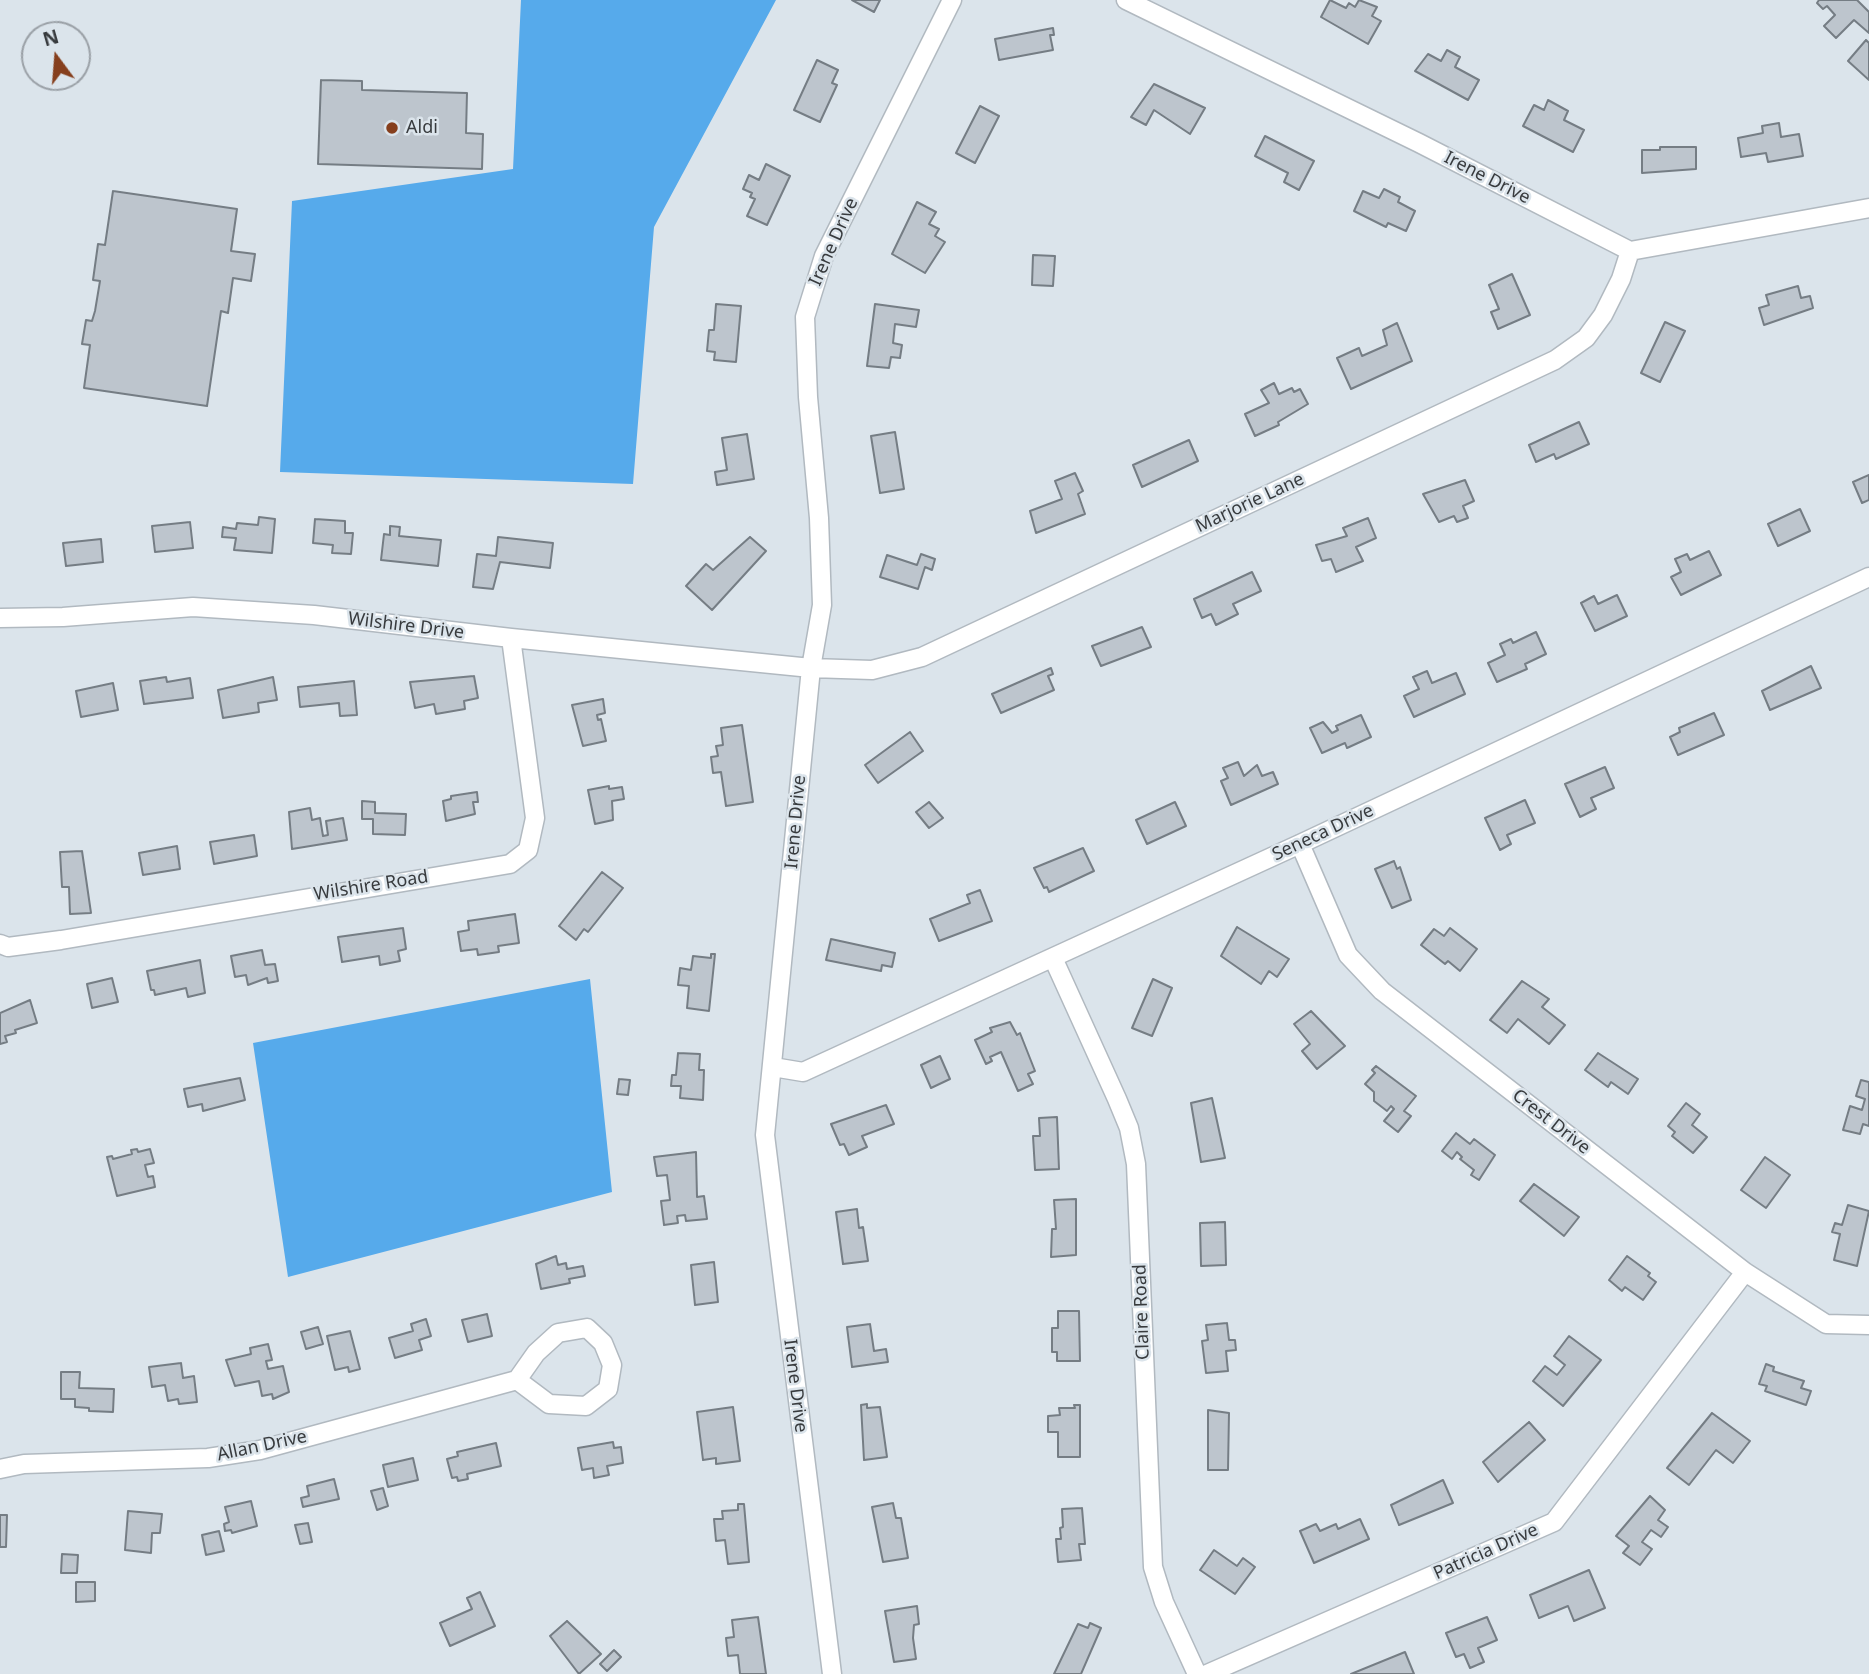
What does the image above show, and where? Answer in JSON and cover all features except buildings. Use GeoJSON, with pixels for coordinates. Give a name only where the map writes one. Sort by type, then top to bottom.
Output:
{"type":"FeatureCollection","features":[{"type":"Feature","properties":{"kind":"street","name":"Irene Drive"},"geometry":{"type":"LineString","coordinates":[[832,1674],[767,1147],[811,668],[822,605],[819,518],[808,397],[805,317],[824,256],[951,0]]}},
{"type":"Feature","properties":{"kind":"street","name":"Irene Drive"},"geometry":{"type":"LineString","coordinates":[[1126,0],[1419,143],[1630,251]]}},
{"type":"Feature","properties":{"kind":"street"},"geometry":{"type":"LineString","coordinates":[[1630,251],[1869,208]]}},
{"type":"Feature","properties":{"kind":"street","name":"Marjorie Lane"},"geometry":{"type":"LineString","coordinates":[[811,668],[872,670],[922,657],[1555,360],[1586,338],[1603,316],[1621,279],[1630,251]]}},
{"type":"Feature","properties":{"kind":"street","name":"Seneca Drive"},"geometry":{"type":"LineString","coordinates":[[773,1067],[803,1072],[1300,844],[1869,577]]}},
{"type":"Feature","properties":{"kind":"street","name":"Wilshire Drive"},"geometry":{"type":"LineString","coordinates":[[0,618],[62,617],[193,607],[314,615],[811,668]]}},
{"type":"Feature","properties":{"kind":"street","name":"Wilshire Road"},"geometry":{"type":"LineString","coordinates":[[0,944],[8,947],[61,940],[510,864],[528,850],[535,818],[510,638]]}},
{"type":"Feature","properties":{"kind":"street","name":"Crest Drive"},"geometry":{"type":"LineString","coordinates":[[1300,844],[1348,955],[1382,991],[1745,1272],[1826,1324],[1869,1325]]}},
{"type":"Feature","properties":{"kind":"street","name":"Claire Road"},"geometry":{"type":"LineString","coordinates":[[1053,958],[1129,1128],[1136,1164],[1153,1567],[1164,1602],[1198,1674]]}},
{"type":"Feature","properties":{"kind":"street","name":"Patricia Drive"},"geometry":{"type":"LineString","coordinates":[[1207,1674],[1553,1522],[1745,1272]]}},
{"type":"Feature","properties":{"kind":"street"},"geometry":{"type":"LineString","coordinates":[[587,1328],[603,1343],[612,1366],[608,1389],[586,1406],[549,1404],[517,1380],[536,1353],[558,1334],[587,1328]]}},
{"type":"Feature","properties":{"kind":"street","name":"Allan Drive"},"geometry":{"type":"LineString","coordinates":[[0,1469],[24,1464],[208,1458],[260,1450],[517,1380]]}},
{"type":"Feature","properties":{"kind":"shaded area"},"geometry":{"type":"Polygon","coordinates":[[[521,0],[776,0],[654,227],[633,484],[280,472],[292,201],[513,169],[521,0]]]}},
{"type":"Feature","properties":{"kind":"shaded area"},"geometry":{"type":"Polygon","coordinates":[[[590,979],[612,1192],[288,1277],[253,1043],[590,979]]]}},
{"type":"Feature","properties":{"kind":"place","name":"Aldi"},"geometry":{"type":"Point","coordinates":[392,128]}}]}
